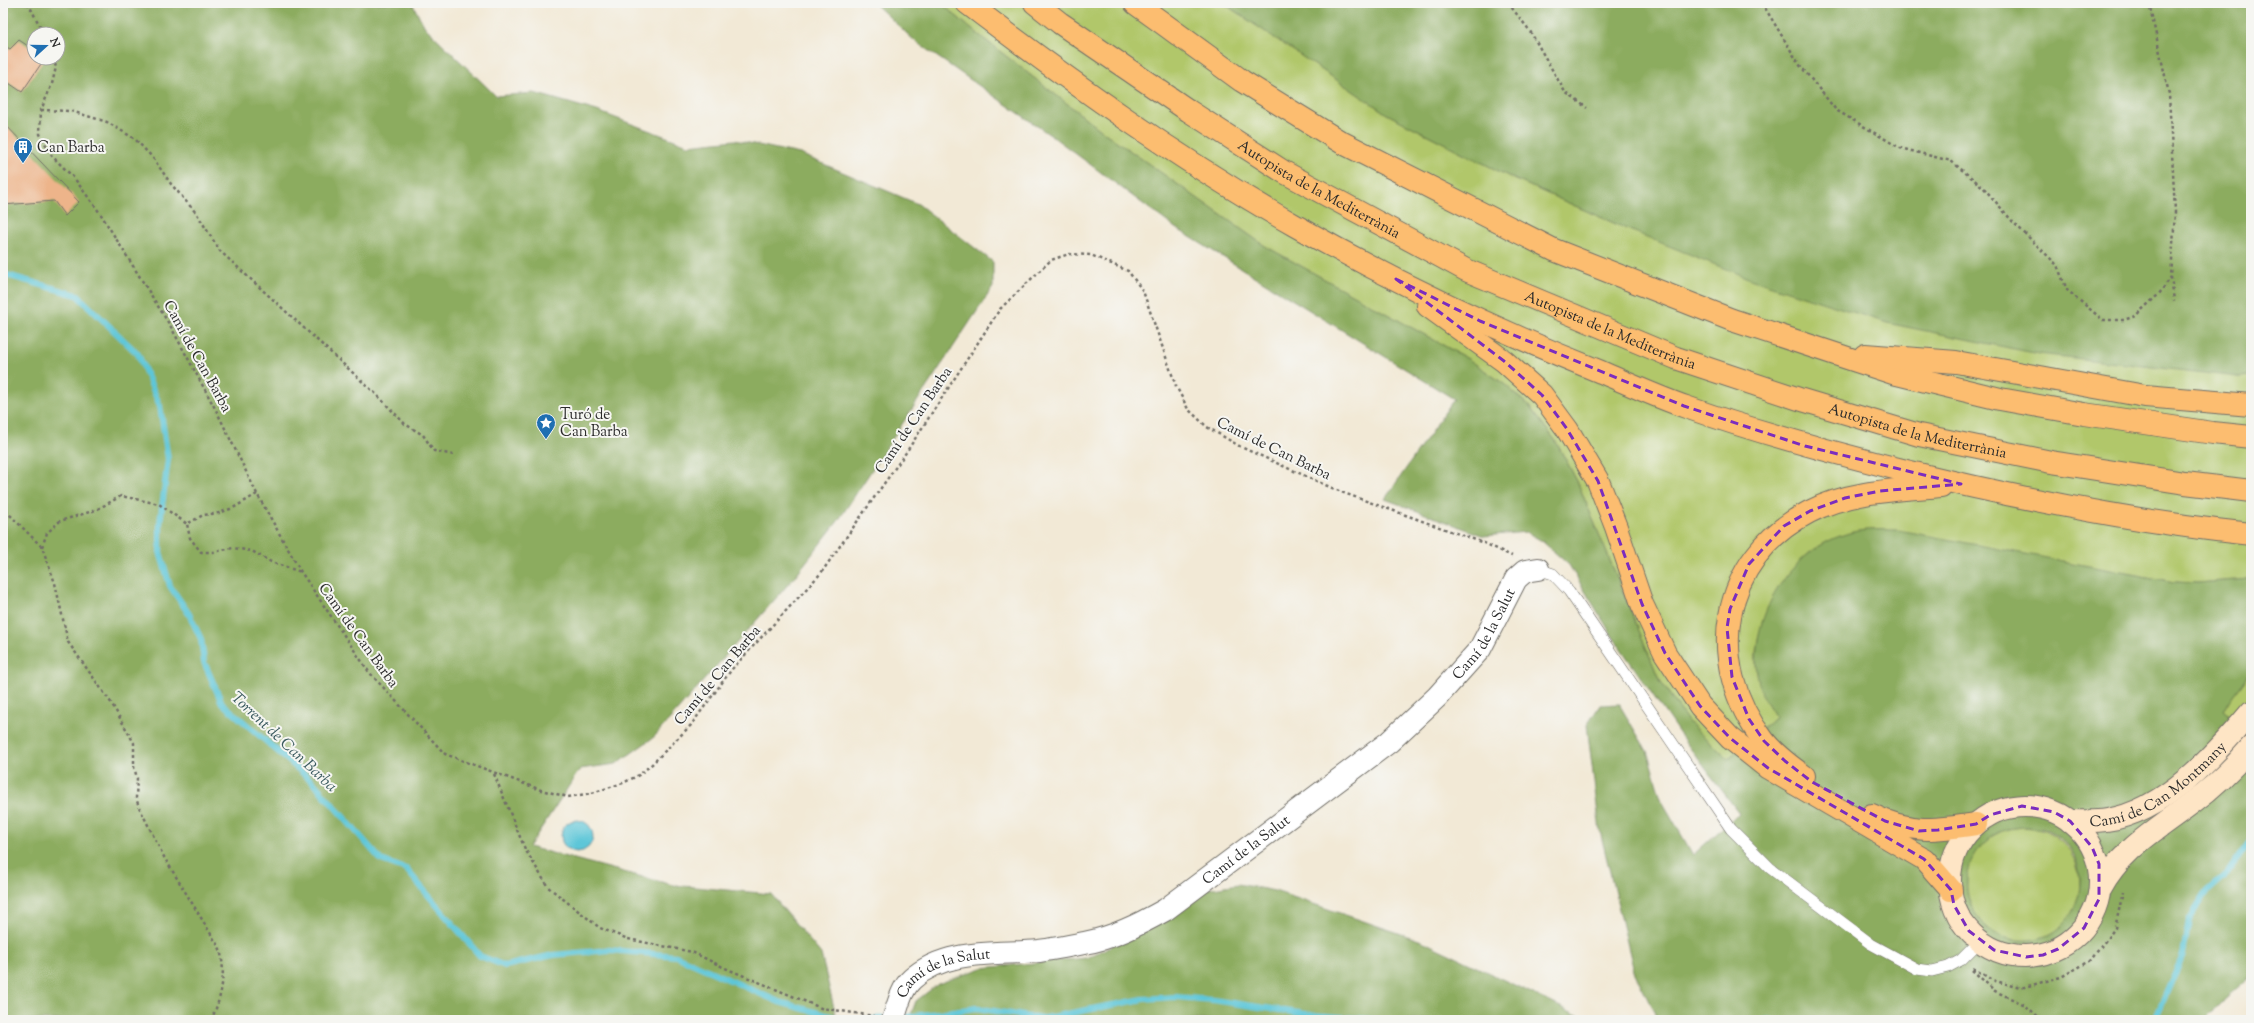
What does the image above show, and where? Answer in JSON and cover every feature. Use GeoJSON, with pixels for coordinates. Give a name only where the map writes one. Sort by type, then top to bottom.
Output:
{"type":"FeatureCollection","features":[{"type":"Feature","properties":{"kind":"highway"},"geometry":{"type":"LineString","coordinates":[[967,3],[1132,124],[1291,223],[1396,279],[1480,321],[1684,406],[1805,446],[1961,484],[2096,512],[2251,534]]}},
{"type":"Feature","properties":{"kind":"highway","name":"Autopista de la Mediterrània"},"geometry":{"type":"LineString","coordinates":[[1035,3],[1189,112],[1284,172],[1466,270],[1676,358],[1799,399],[1919,435],[2051,462],[2185,484],[2251,491]]}},
{"type":"Feature","properties":{"kind":"highway"},"geometry":{"type":"LineString","coordinates":[[1135,3],[1242,81],[1341,142],[1554,250],[1732,320],[1893,373],[2000,398],[2091,415],[2213,433],[2251,436]]}},
{"type":"Feature","properties":{"kind":"highway"},"geometry":{"type":"LineString","coordinates":[[1396,279],[1435,311],[1504,362],[1542,395],[1567,429],[1598,481],[1642,604],[1665,653],[1700,706],[1730,738],[1768,768],[1924,859],[1950,890]]}},
{"type":"Feature","properties":{"kind":"highway"},"geometry":{"type":"LineString","coordinates":[[1828,352],[1956,362],[2145,396],[2251,405]]}},
{"type":"Feature","properties":{"kind":"highway"},"geometry":{"type":"LineString","coordinates":[[1961,484],[1880,491],[1845,498],[1810,511],[1784,526],[1749,564],[1730,609],[1727,628],[1732,677],[1739,699],[1749,719],[1764,742],[1785,762],[1812,782],[1884,821],[1904,828],[1938,830],[1976,824]]}},
{"type":"Feature","properties":{"kind":"main road","name":"Camí de Can Montmany"},"geometry":{"type":"LineString","coordinates":[[2070,821],[2094,822],[2121,817],[2168,794],[2213,755],[2251,712]]}},
{"type":"Feature","properties":{"kind":"main road","name":"Camí de Can Montmany"},"geometry":{"type":"LineString","coordinates":[[2100,889],[2108,873],[2128,850],[2219,781],[2251,747]]}},
{"type":"Feature","properties":{"kind":"main road"},"geometry":{"type":"LineString","coordinates":[[2022,806],[2038,807],[2054,812],[2070,821],[2082,832],[2092,847],[2098,864],[2100,889],[2093,914],[2084,928],[2072,940],[2058,949],[2043,955],[2015,955],[1994,950],[1980,941],[1969,931],[1960,918],[1954,905],[1950,890],[1953,861],[1966,835],[1976,824],[2005,808],[2022,806]]}},
{"type":"Feature","properties":{"kind":"street","name":"Camí de la Salut"},"geometry":{"type":"LineString","coordinates":[[894,1020],[904,988],[911,980],[942,961],[960,957],[1040,950],[1086,943],[1124,931],[1165,910],[1389,742],[1437,697],[1480,649],[1516,579],[1525,571],[1538,569]]}},
{"type":"Feature","properties":{"kind":"lane"},"geometry":{"type":"LineString","coordinates":[[1538,569],[1553,574],[1569,591],[1731,829],[1770,868],[1871,944],[1917,969],[1932,971],[1948,967],[1961,960],[1980,941]]}},
{"type":"Feature","properties":{"kind":"path"},"geometry":{"type":"LineString","coordinates":[[28,3],[40,26]]}},
{"type":"Feature","properties":{"kind":"path"},"geometry":{"type":"LineString","coordinates":[[1508,3],[1530,32],[1565,92],[1587,108]]}},
{"type":"Feature","properties":{"kind":"path"},"geometry":{"type":"LineString","coordinates":[[1762,3],[1799,64],[1836,110],[1900,148],[1951,161],[1983,187],[2013,222],[2057,265],[2067,290],[2103,320],[2124,320],[2135,316],[2159,294],[2172,277]]}},
{"type":"Feature","properties":{"kind":"path"},"geometry":{"type":"LineString","coordinates":[[2149,3],[2168,94],[2175,212],[2172,277],[2174,301]]}},
{"type":"Feature","properties":{"kind":"path","name":"Camí de Can Barba"},"geometry":{"type":"LineString","coordinates":[[56,66],[41,110],[40,134],[52,156],[74,178],[100,213],[167,320],[217,412],[257,494],[301,572],[369,672],[406,714],[445,754],[494,774],[541,790],[568,797],[592,793],[624,783],[638,776],[652,764],[691,725],[732,668],[821,573],[907,451],[1000,308],[1051,260],[1069,254],[1091,255],[1128,271],[1143,291],[1176,386],[1188,409],[1207,427],[1241,447],[1341,492],[1484,543],[1538,569]]}},
{"type":"Feature","properties":{"kind":"path"},"geometry":{"type":"LineString","coordinates":[[41,110],[71,111],[107,122],[135,139],[153,158],[197,214],[220,251],[377,394],[405,424],[423,435],[434,451],[454,455]]}},
{"type":"Feature","properties":{"kind":"path"},"geometry":{"type":"LineString","coordinates":[[187,524],[203,515],[219,513],[233,508],[257,494]]}},
{"type":"Feature","properties":{"kind":"path"},"geometry":{"type":"LineString","coordinates":[[42,547],[47,533],[60,521],[96,510],[121,496],[159,504],[187,524],[190,538],[201,552],[213,552],[233,548],[252,550],[271,562],[301,572]]}},
{"type":"Feature","properties":{"kind":"path"},"geometry":{"type":"LineString","coordinates":[[3,505],[8,513],[42,547],[55,583],[68,642],[112,704],[134,743],[134,767],[138,778],[136,798],[139,807],[164,857],[220,949],[223,962],[223,981],[217,1007],[211,1020]]}},
{"type":"Feature","properties":{"kind":"path"},"geometry":{"type":"LineString","coordinates":[[494,774],[524,849],[548,887],[600,928],[628,939],[692,952],[725,968],[821,1008],[894,1020]]}},
{"type":"Feature","properties":{"kind":"path"},"geometry":{"type":"LineString","coordinates":[[1961,960],[1995,991],[2025,1005],[2042,1020]]}},
{"type":"Feature","properties":{"kind":"highlighted area"},"geometry":{"type":"Polygon","coordinates":[[[1396,279],[1480,321],[1684,406],[1805,446],[1961,484],[1880,491],[1845,498],[1810,511],[1784,526],[1749,564],[1730,609],[1727,628],[1732,677],[1749,719],[1764,741],[1785,761],[1812,782],[1885,821],[1919,831],[1938,830],[1976,824],[1990,815],[2022,806],[2054,812],[2070,821],[2092,847],[2099,864],[2099,899],[2084,928],[2058,949],[2043,955],[2026,957],[1994,950],[1969,931],[1954,905],[1951,890],[1924,859],[1768,768],[1730,738],[1700,706],[1665,653],[1642,604],[1598,481],[1567,429],[1542,395],[1504,361],[1396,279]]]}},
{"type":"Feature","properties":{"kind":"green space"},"geometry":{"type":"Polygon","coordinates":[[[3,3],[412,3],[425,27],[496,96],[534,93],[597,111],[688,145],[735,140],[800,154],[918,204],[993,262],[993,287],[838,521],[792,580],[654,737],[616,764],[580,769],[529,847],[673,885],[771,894],[821,954],[837,1020],[3,1020],[3,3]]]}},
{"type":"Feature","properties":{"kind":"green space"},"geometry":{"type":"Polygon","coordinates":[[[874,3],[941,3],[970,28],[1102,131],[1265,246],[1468,359],[1504,384],[1528,405],[1555,440],[1577,481],[1659,679],[1689,723],[1728,759],[1776,717],[1765,700],[1760,688],[1756,664],[1758,640],[1764,617],[1774,594],[1788,574],[1805,557],[1824,543],[1846,534],[1865,530],[1898,530],[2174,582],[2196,583],[2251,579],[2251,672],[2223,710],[2251,735],[2251,977],[2204,1020],[1653,1020],[1655,1014],[1634,971],[1600,831],[1587,725],[1600,705],[1619,704],[1647,751],[1662,801],[1693,855],[1739,813],[1681,736],[1613,637],[1569,565],[1542,541],[1526,532],[1484,536],[1385,499],[1454,399],[1174,227],[1056,139],[916,42],[874,3]],[[2026,827],[2002,831],[1994,835],[1982,845],[1975,854],[1971,864],[1967,885],[1971,906],[1985,926],[2000,936],[2017,940],[2040,938],[2058,928],[2071,913],[2079,895],[2080,875],[2074,856],[2062,840],[2042,829],[2026,827]]]}},
{"type":"Feature","properties":{"kind":"green space"},"geometry":{"type":"Polygon","coordinates":[[[941,3],[1223,3],[1387,114],[1514,179],[1632,231],[2239,377],[2251,376],[2251,579],[2196,583],[2174,582],[1887,530],[1857,532],[1838,537],[1821,545],[1805,557],[1767,613],[1757,647],[1756,664],[1759,681],[1765,699],[1776,717],[1728,759],[1689,723],[1659,679],[1577,481],[1555,440],[1528,405],[1504,384],[1468,359],[1265,246],[1102,131],[970,28],[941,3]]]}},
{"type":"Feature","properties":{"kind":"green space"},"geometry":{"type":"Polygon","coordinates":[[[1223,3],[2251,3],[2251,376],[2239,377],[2039,354],[1887,323],[1753,280],[1632,231],[1514,179],[1387,114],[1223,3]]]}},
{"type":"Feature","properties":{"kind":"green space"},"geometry":{"type":"Polygon","coordinates":[[[2251,672],[2251,735],[2223,710],[2251,672]]]}},
{"type":"Feature","properties":{"kind":"green space"},"geometry":{"type":"Polygon","coordinates":[[[2023,827],[2034,828],[2045,832],[2055,837],[2063,844],[2070,852],[2075,862],[2079,873],[2079,895],[2075,906],[2070,916],[2063,924],[2055,931],[2045,936],[2034,940],[2023,941],[2012,940],[2001,936],[1991,931],[1983,924],[1976,916],[1971,906],[1967,895],[1966,884],[1967,873],[1971,862],[1976,852],[1983,844],[1991,837],[2001,832],[2012,828],[2023,827]]]}},
{"type":"Feature","properties":{"kind":"green space"},"geometry":{"type":"Polygon","coordinates":[[[1238,884],[1275,891],[1422,941],[1588,1020],[909,1020],[916,1001],[938,984],[982,968],[1086,958],[1160,923],[1207,889],[1238,884]]]}},
{"type":"Feature","properties":{"kind":"water"},"geometry":{"type":"Polygon","coordinates":[[[574,820],[580,820],[589,824],[593,836],[589,848],[580,852],[574,852],[565,848],[561,839],[561,833],[565,824],[574,820]]]}},
{"type":"Feature","properties":{"kind":"building"},"geometry":{"type":"Polygon","coordinates":[[[19,40],[26,45],[26,66],[40,66],[22,92],[3,79],[3,45],[10,49],[19,40]]]}},
{"type":"Feature","properties":{"kind":"building","name":"Can Barba"},"geometry":{"type":"Polygon","coordinates":[[[3,122],[79,202],[65,216],[54,201],[3,205],[3,122]]]}},
{"type":"Feature","properties":{"kind":"waterway","name":"Torrent de Can Barba"},"geometry":{"type":"LineString","coordinates":[[3,274],[77,295],[138,354],[160,406],[168,459],[160,523],[160,552],[170,586],[189,614],[201,639],[204,662],[222,703],[313,782],[381,860],[406,869],[480,956],[505,966],[553,955],[610,950],[676,956],[779,1002],[844,1020]]}},
{"type":"Feature","properties":{"kind":"waterway"},"geometry":{"type":"LineString","coordinates":[[2155,1020],[2183,954],[2189,920],[2207,892],[2227,874],[2251,840]]}},
{"type":"Feature","properties":{"kind":"waterway","name":"Torrent de Can Barba"},"geometry":{"type":"LineString","coordinates":[[898,1018],[977,1008],[1041,1019],[1143,999],[1175,997],[1213,1000],[1312,1015],[1378,1020]]}},
{"type":"Feature","properties":{"kind":"waterway","name":"Torrent de Can Barba"},"geometry":{"type":"LineString","coordinates":[[861,1020],[889,1018]]}},
{"type":"Feature","properties":{"kind":"place","name":"Can Barba"},"geometry":{"type":"Point","coordinates":[23,164]}},
{"type":"Feature","properties":{"kind":"place","name":"Turó de Can Barba"},"geometry":{"type":"Point","coordinates":[546,440]}}]}
